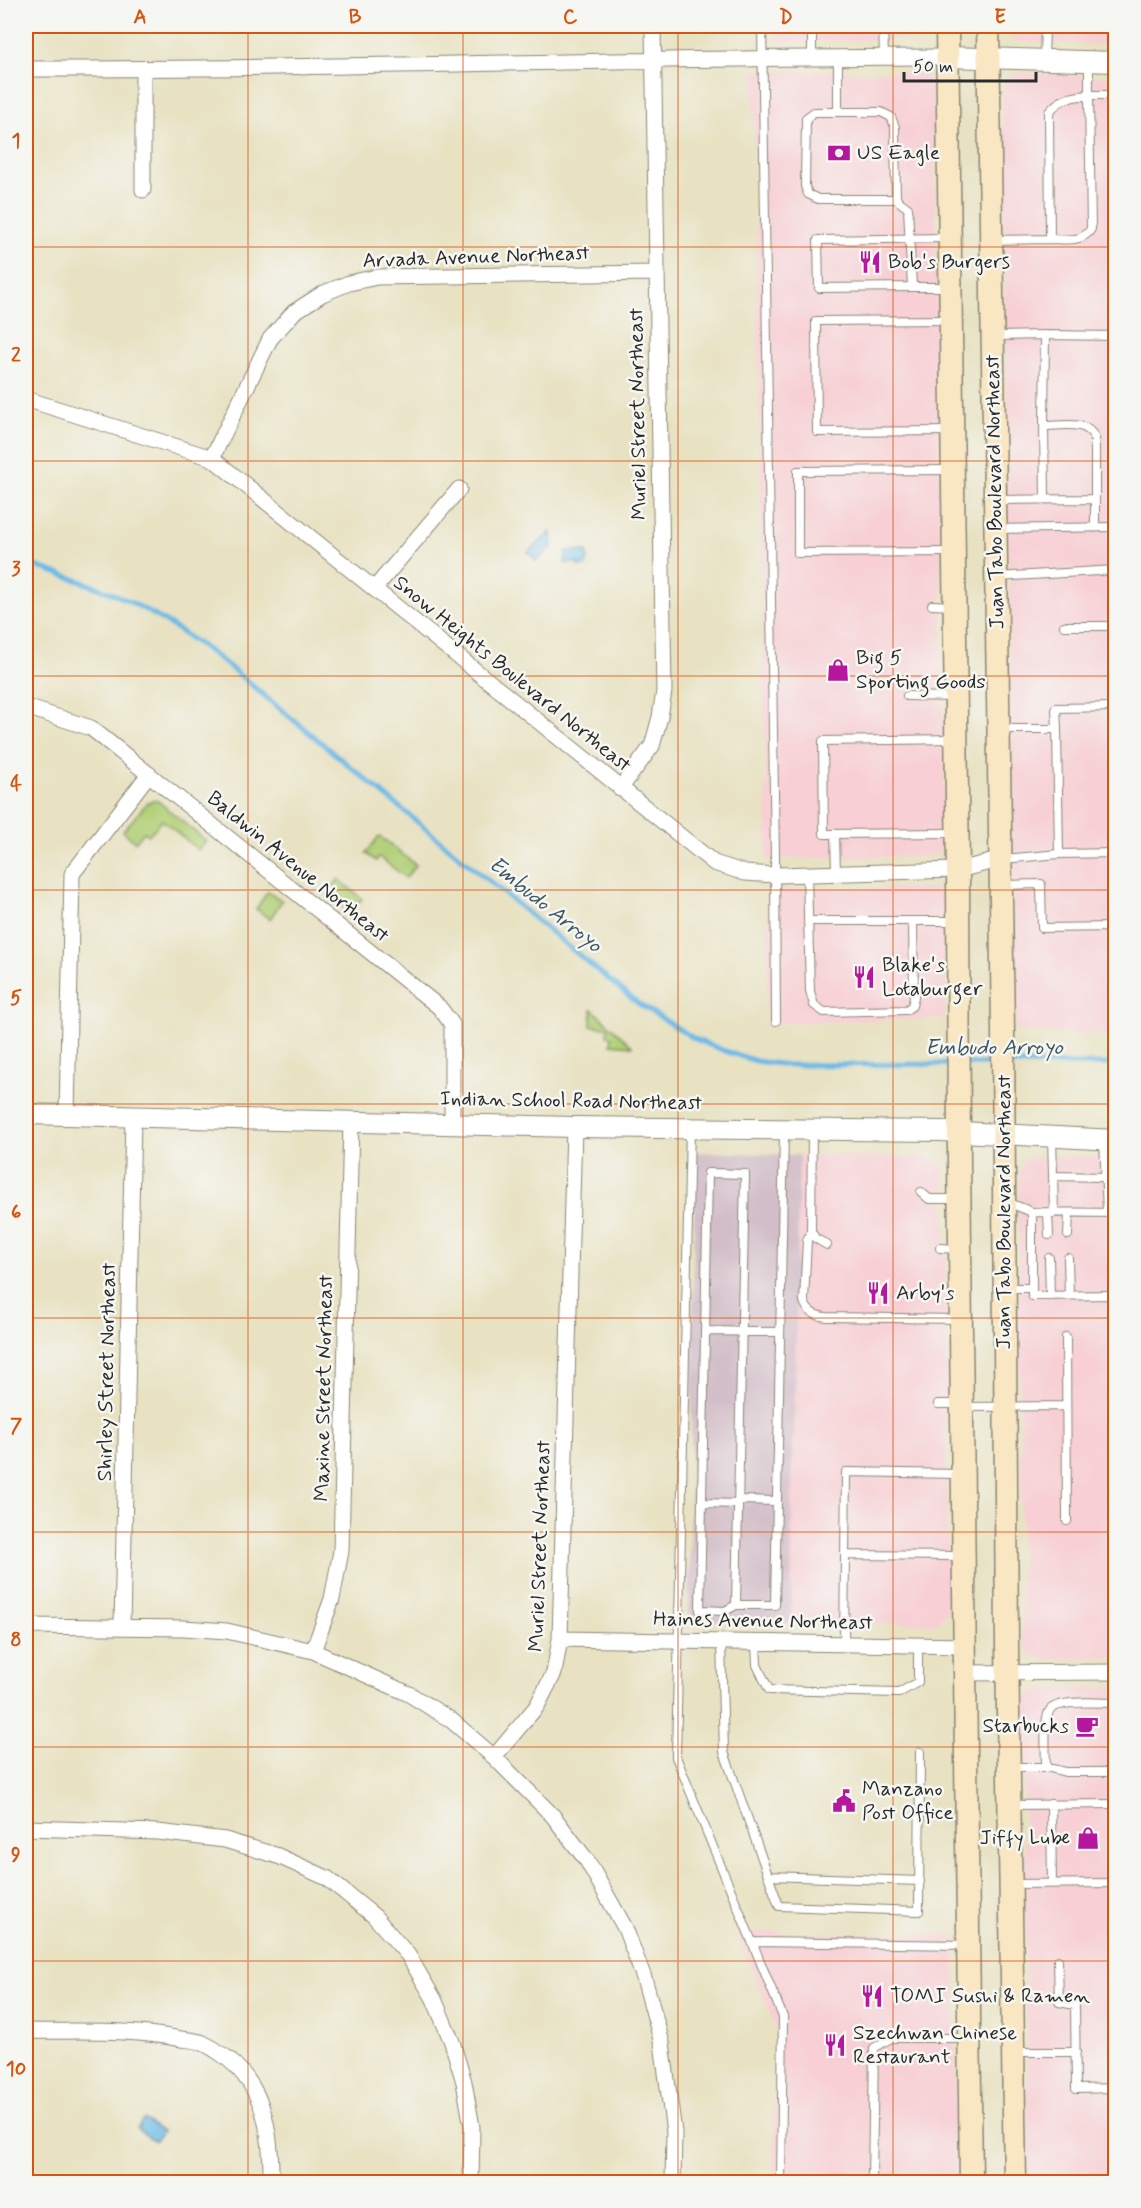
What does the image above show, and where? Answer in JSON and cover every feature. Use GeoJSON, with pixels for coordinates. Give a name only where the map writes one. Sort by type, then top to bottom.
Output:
{"type":"FeatureCollection","features":[{"type":"Feature","properties":{"kind":"main road","name":"Juan Tabo Boulevard Northeast"},"geometry":{"type":"LineString","coordinates":[[947,26],[960,1132],[960,1199],[950,1248],[962,1319],[971,2182]]}},
{"type":"Feature","properties":{"kind":"main road","name":"Juan Tabo Boulevard Northeast"},"geometry":{"type":"LineString","coordinates":[[988,26],[1004,1084],[1005,1406],[1015,2182]]}},
{"type":"Feature","properties":{"kind":"street","name":"Muriel Street Northeast"},"geometry":{"type":"LineString","coordinates":[[620,789],[652,747],[664,691],[653,26]]}},
{"type":"Feature","properties":{"kind":"street"},"geometry":{"type":"LineString","coordinates":[[26,69],[143,69],[762,57],[989,57],[1114,62]]}},
{"type":"Feature","properties":{"kind":"street"},"geometry":{"type":"LineString","coordinates":[[143,69],[143,190]]}},
{"type":"Feature","properties":{"kind":"street","name":"Arvada Avenue Northeast"},"geometry":{"type":"LineString","coordinates":[[212,458],[270,339],[294,312],[322,294],[349,283],[377,277],[656,273]]}},
{"type":"Feature","properties":{"kind":"street","name":"Snow Heights Boulevard Northeast"},"geometry":{"type":"LineString","coordinates":[[26,399],[212,458],[620,789],[714,862],[745,873],[776,875],[958,870],[999,860]]}},
{"type":"Feature","properties":{"kind":"street"},"geometry":{"type":"LineString","coordinates":[[374,589],[459,489]]}},
{"type":"Feature","properties":{"kind":"street","name":"Baldwin Avenue Northeast"},"geometry":{"type":"LineString","coordinates":[[26,706],[90,728],[440,1006],[452,1024],[452,1123]]}},
{"type":"Feature","properties":{"kind":"street"},"geometry":{"type":"LineString","coordinates":[[67,1115],[72,874],[149,774]]}},
{"type":"Feature","properties":{"kind":"street","name":"Indian School Road Northeast"},"geometry":{"type":"LineString","coordinates":[[26,1114],[574,1127],[960,1132],[1110,1139]]}},
{"type":"Feature","properties":{"kind":"street","name":"Shirley Street Northeast"},"geometry":{"type":"LineString","coordinates":[[122,1627],[133,1117]]}},
{"type":"Feature","properties":{"kind":"street","name":"Maxine Street Northeast"},"geometry":{"type":"LineString","coordinates":[[313,1651],[332,1599],[341,1551],[351,1121]]}},
{"type":"Feature","properties":{"kind":"street","name":"Muriel Street Northeast"},"geometry":{"type":"LineString","coordinates":[[494,1758],[537,1706],[554,1672],[560,1639],[574,1127]]}},
{"type":"Feature","properties":{"kind":"street"},"geometry":{"type":"LineString","coordinates":[[26,1626],[227,1631],[313,1651],[408,1694],[451,1720],[553,1816],[588,1862],[625,1928],[644,1978],[662,2043],[674,2132],[673,2182]]}},
{"type":"Feature","properties":{"kind":"street","name":"Haines Avenue Northeast"},"geometry":{"type":"LineString","coordinates":[[560,1639],[966,1646]]}},
{"type":"Feature","properties":{"kind":"street"},"geometry":{"type":"LineString","coordinates":[[966,1673],[1116,1672]]}},
{"type":"Feature","properties":{"kind":"street"},"geometry":{"type":"LineString","coordinates":[[26,1828],[158,1832],[225,1840],[278,1856],[327,1878],[374,1916],[408,1955],[434,1999],[452,2042],[464,2082],[472,2127],[471,2182]]}},
{"type":"Feature","properties":{"kind":"street"},"geometry":{"type":"LineString","coordinates":[[26,2031],[152,2033],[202,2043],[235,2064],[252,2086],[266,2116],[271,2151],[270,2182]]}},
{"type":"Feature","properties":{"kind":"lane"},"geometry":{"type":"LineString","coordinates":[[762,26],[776,875],[776,1021]]}},
{"type":"Feature","properties":{"kind":"lane"},"geometry":{"type":"LineString","coordinates":[[812,26],[812,57]]}},
{"type":"Feature","properties":{"kind":"lane"},"geometry":{"type":"LineString","coordinates":[[883,26],[884,57]]}},
{"type":"Feature","properties":{"kind":"lane"},"geometry":{"type":"LineString","coordinates":[[1044,26],[1044,59]]}},
{"type":"Feature","properties":{"kind":"lane"},"geometry":{"type":"LineString","coordinates":[[1111,26],[1114,62]]}},
{"type":"Feature","properties":{"kind":"lane"},"geometry":{"type":"LineString","coordinates":[[838,57],[838,112]]}},
{"type":"Feature","properties":{"kind":"lane"},"geometry":{"type":"LineString","coordinates":[[991,240],[1078,239],[1087,236],[1091,228],[1089,61]]}},
{"type":"Feature","properties":{"kind":"lane"},"geometry":{"type":"LineString","coordinates":[[1050,239],[1049,112],[1056,103],[1065,98],[1116,95]]}},
{"type":"Feature","properties":{"kind":"lane"},"geometry":{"type":"LineString","coordinates":[[896,199],[895,127],[891,117],[881,112],[814,112],[806,118],[808,194],[818,199],[896,199],[908,208],[912,287]]}},
{"type":"Feature","properties":{"kind":"lane"},"geometry":{"type":"LineString","coordinates":[[950,238],[818,240],[819,288],[951,287]]}},
{"type":"Feature","properties":{"kind":"lane"},"geometry":{"type":"LineString","coordinates":[[951,320],[816,321],[817,432],[952,431]]}},
{"type":"Feature","properties":{"kind":"lane"},"geometry":{"type":"LineString","coordinates":[[1044,335],[1045,499]]}},
{"type":"Feature","properties":{"kind":"lane"},"geometry":{"type":"LineString","coordinates":[[993,336],[1116,336]]}},
{"type":"Feature","properties":{"kind":"lane"},"geometry":{"type":"LineString","coordinates":[[1044,426],[1084,425],[1092,431],[1095,439],[1095,528]]}},
{"type":"Feature","properties":{"kind":"lane"},"geometry":{"type":"LineString","coordinates":[[953,470],[798,471],[798,553],[954,552]]}},
{"type":"Feature","properties":{"kind":"lane"},"geometry":{"type":"LineString","coordinates":[[995,500],[1095,499]]}},
{"type":"Feature","properties":{"kind":"lane"},"geometry":{"type":"LineString","coordinates":[[995,529],[1116,527]]}},
{"type":"Feature","properties":{"kind":"lane"},"geometry":{"type":"LineString","coordinates":[[996,578],[1116,570]]}},
{"type":"Feature","properties":{"kind":"lane"},"geometry":{"type":"LineString","coordinates":[[932,605],[954,606]]}},
{"type":"Feature","properties":{"kind":"lane"},"geometry":{"type":"LineString","coordinates":[[1064,626],[1116,626]]}},
{"type":"Feature","properties":{"kind":"lane"},"geometry":{"type":"LineString","coordinates":[[907,696],[956,697]]}},
{"type":"Feature","properties":{"kind":"lane"},"geometry":{"type":"LineString","coordinates":[[1059,854],[1056,708],[1116,707]]}},
{"type":"Feature","properties":{"kind":"lane"},"geometry":{"type":"LineString","coordinates":[[998,729],[1057,729]]}},
{"type":"Feature","properties":{"kind":"lane"},"geometry":{"type":"LineString","coordinates":[[956,740],[823,741],[824,834],[958,833]]}},
{"type":"Feature","properties":{"kind":"lane"},"geometry":{"type":"LineString","coordinates":[[835,834],[836,873]]}},
{"type":"Feature","properties":{"kind":"lane"},"geometry":{"type":"LineString","coordinates":[[999,860],[1059,854],[1116,853]]}},
{"type":"Feature","properties":{"kind":"lane"},"geometry":{"type":"LineString","coordinates":[[807,874],[810,991],[814,1005],[824,1011],[906,1010],[912,1006],[914,997],[913,921]]}},
{"type":"Feature","properties":{"kind":"lane"},"geometry":{"type":"LineString","coordinates":[[1000,885],[1041,884],[1042,928],[1116,927]]}},
{"type":"Feature","properties":{"kind":"lane"},"geometry":{"type":"LineString","coordinates":[[808,921],[958,921]]}},
{"type":"Feature","properties":{"kind":"lane"},"geometry":{"type":"LineString","coordinates":[[690,1128],[676,1758],[783,2017],[781,2182]]}},
{"type":"Feature","properties":{"kind":"lane"},"geometry":{"type":"LineString","coordinates":[[736,1605],[745,1174],[708,1173],[700,1610],[725,1611],[736,1605],[775,1605],[784,1129]]}},
{"type":"Feature","properties":{"kind":"lane"},"geometry":{"type":"LineString","coordinates":[[812,1130],[811,1231],[807,1240],[804,1301],[811,1313],[818,1317],[962,1319]]}},
{"type":"Feature","properties":{"kind":"lane"},"geometry":{"type":"LineString","coordinates":[[1049,1234],[1053,1176],[1052,1136]]}},
{"type":"Feature","properties":{"kind":"lane"},"geometry":{"type":"LineString","coordinates":[[1107,1213],[1106,1177],[1110,1139]]}},
{"type":"Feature","properties":{"kind":"lane"},"geometry":{"type":"LineString","coordinates":[[1053,1176],[1106,1177]]}},
{"type":"Feature","properties":{"kind":"lane"},"geometry":{"type":"LineString","coordinates":[[921,1192],[929,1199],[960,1199]]}},
{"type":"Feature","properties":{"kind":"lane"},"geometry":{"type":"LineString","coordinates":[[1004,1200],[1032,1212],[1115,1213],[1116,1224]]}},
{"type":"Feature","properties":{"kind":"lane"},"geometry":{"type":"LineString","coordinates":[[1032,1212],[1032,1296],[1116,1295]]}},
{"type":"Feature","properties":{"kind":"lane"},"geometry":{"type":"LineString","coordinates":[[1068,1234],[1069,1213]]}},
{"type":"Feature","properties":{"kind":"lane"},"geometry":{"type":"LineString","coordinates":[[811,1231],[815,1238],[827,1245]]}},
{"type":"Feature","properties":{"kind":"lane"},"geometry":{"type":"LineString","coordinates":[[1049,1258],[1050,1296]]}},
{"type":"Feature","properties":{"kind":"lane"},"geometry":{"type":"LineString","coordinates":[[1068,1258],[1069,1296]]}},
{"type":"Feature","properties":{"kind":"lane"},"geometry":{"type":"LineString","coordinates":[[1004,1288],[1032,1288]]}},
{"type":"Feature","properties":{"kind":"lane"},"geometry":{"type":"LineString","coordinates":[[705,1331],[780,1332]]}},
{"type":"Feature","properties":{"kind":"lane"},"geometry":{"type":"LineString","coordinates":[[1066,1337],[1067,1521]]}},
{"type":"Feature","properties":{"kind":"lane"},"geometry":{"type":"LineString","coordinates":[[938,1404],[1066,1406]]}},
{"type":"Feature","properties":{"kind":"lane"},"geometry":{"type":"LineString","coordinates":[[844,1644],[846,1473],[964,1474]]}},
{"type":"Feature","properties":{"kind":"lane"},"geometry":{"type":"LineString","coordinates":[[702,1503],[777,1501]]}},
{"type":"Feature","properties":{"kind":"lane"},"geometry":{"type":"LineString","coordinates":[[845,1555],[965,1556]]}},
{"type":"Feature","properties":{"kind":"lane"},"geometry":{"type":"LineString","coordinates":[[721,1642],[724,1752],[779,1906],[920,1911],[920,1752]]}},
{"type":"Feature","properties":{"kind":"lane"},"geometry":{"type":"LineString","coordinates":[[756,1642],[757,1665],[769,1690],[899,1693],[918,1682],[918,1645]]}},
{"type":"Feature","properties":{"kind":"lane"},"geometry":{"type":"LineString","coordinates":[[1046,1767],[1046,1720],[1050,1710],[1058,1705],[1071,1703],[1116,1703]]}},
{"type":"Feature","properties":{"kind":"lane"},"geometry":{"type":"LineString","coordinates":[[1009,1767],[1046,1767],[1065,1772],[1116,1772]]}},
{"type":"Feature","properties":{"kind":"lane"},"geometry":{"type":"LineString","coordinates":[[1051,1804],[1052,1884]]}},
{"type":"Feature","properties":{"kind":"lane"},"geometry":{"type":"LineString","coordinates":[[1010,1805],[1116,1804]]}},
{"type":"Feature","properties":{"kind":"lane"},"geometry":{"type":"LineString","coordinates":[[768,1876],[920,1881]]}},
{"type":"Feature","properties":{"kind":"lane"},"geometry":{"type":"LineString","coordinates":[[1011,1884],[1116,1883]]}},
{"type":"Feature","properties":{"kind":"lane"},"geometry":{"type":"LineString","coordinates":[[752,1942],[969,1945]]}},
{"type":"Feature","properties":{"kind":"lane"},"geometry":{"type":"LineString","coordinates":[[1058,1960],[1059,2002],[1075,2005],[1076,2089],[1116,2088]]}},
{"type":"Feature","properties":{"kind":"lane"},"geometry":{"type":"LineString","coordinates":[[872,2182],[874,2048],[891,2038],[970,2037]]}},
{"type":"Feature","properties":{"kind":"lane"},"geometry":{"type":"LineString","coordinates":[[1013,2052],[1076,2052]]}},
{"type":"Feature","properties":{"kind":"shaded area"},"geometry":{"type":"Polygon","coordinates":[[[778,26],[930,26],[917,39],[778,42],[778,26]]]}},
{"type":"Feature","properties":{"kind":"shaded area"},"geometry":{"type":"Polygon","coordinates":[[[1003,26],[1115,26],[1115,45],[1020,42],[1010,36],[1003,26]]]}},
{"type":"Feature","properties":{"kind":"shaded area"},"geometry":{"type":"Polygon","coordinates":[[[753,71],[920,72],[934,87],[945,839],[942,848],[933,856],[767,859],[753,71]]]}},
{"type":"Feature","properties":{"kind":"shaded area"},"geometry":{"type":"Polygon","coordinates":[[[1019,73],[1115,77],[1115,1035],[1015,1031],[1002,96],[1004,84],[1011,76],[1019,73]]]}},
{"type":"Feature","properties":{"kind":"shaded area"},"geometry":{"type":"Polygon","coordinates":[[[768,888],[932,888],[940,892],[946,901],[945,1019],[767,1023],[768,888]]]}},
{"type":"Feature","properties":{"kind":"shaded area"},"geometry":{"type":"Polygon","coordinates":[[[695,1152],[799,1155],[794,1438],[792,1439],[791,1623],[689,1621],[695,1152]]]}},
{"type":"Feature","properties":{"kind":"shaded area"},"geometry":{"type":"Polygon","coordinates":[[[799,1155],[932,1158],[941,1163],[944,1170],[949,1610],[935,1624],[791,1623],[792,1438],[794,1438],[799,1155]]]}},
{"type":"Feature","properties":{"kind":"shaded area"},"geometry":{"type":"Polygon","coordinates":[[[1034,1156],[1115,1158],[1115,1657],[1045,1659],[1034,1657],[1026,1650],[1022,1640],[1018,1174],[1026,1159],[1034,1156]]]}},
{"type":"Feature","properties":{"kind":"shaded area"},"geometry":{"type":"Polygon","coordinates":[[[1115,1687],[1115,2182],[1028,2182],[1023,1705],[1031,1693],[1040,1689],[1115,1687]]]}},
{"type":"Feature","properties":{"kind":"shaded area"},"geometry":{"type":"Polygon","coordinates":[[[737,1932],[955,1935],[956,2182],[773,2182],[776,2028],[737,1932]]]}},
{"type":"Feature","properties":{"kind":"green space"},"geometry":{"type":"Polygon","coordinates":[[[154,800],[206,841],[198,850],[162,820],[149,835],[144,832],[135,842],[123,831],[147,803],[154,800]]]}},
{"type":"Feature","properties":{"kind":"green space"},"geometry":{"type":"Polygon","coordinates":[[[379,836],[416,865],[406,878],[379,857],[376,861],[366,853],[379,836]]]}},
{"type":"Feature","properties":{"kind":"green space"},"geometry":{"type":"Polygon","coordinates":[[[339,879],[362,899],[350,912],[327,893],[339,879]]]}},
{"type":"Feature","properties":{"kind":"green space"},"geometry":{"type":"Polygon","coordinates":[[[268,891],[282,901],[270,919],[256,909],[268,891]]]}},
{"type":"Feature","properties":{"kind":"green space"},"geometry":{"type":"Polygon","coordinates":[[[592,1009],[632,1046],[611,1044],[612,1037],[607,1036],[608,1027],[591,1026],[592,1009]]]}},
{"type":"Feature","properties":{"kind":"water"},"geometry":{"type":"Polygon","coordinates":[[[551,532],[552,547],[536,561],[528,552],[551,532]]]}},
{"type":"Feature","properties":{"kind":"water"},"geometry":{"type":"Polygon","coordinates":[[[566,551],[587,551],[586,566],[578,566],[578,563],[565,563],[566,551]]]}},
{"type":"Feature","properties":{"kind":"water"},"geometry":{"type":"Polygon","coordinates":[[[144,2119],[162,2132],[155,2141],[137,2129],[144,2119]]]}},
{"type":"Feature","properties":{"kind":"waterway","name":"Embudo Arroyo"},"geometry":{"type":"LineString","coordinates":[[26,563],[89,584],[139,606],[221,660],[636,1002],[695,1039],[756,1061],[788,1065],[952,1064]]}},
{"type":"Feature","properties":{"kind":"waterway","name":"Embudo Arroyo"},"geometry":{"type":"LineString","coordinates":[[964,1064],[997,1064]]}},
{"type":"Feature","properties":{"kind":"waterway","name":"Embudo Arroyo"},"geometry":{"type":"LineString","coordinates":[[1009,1064],[1116,1064]]}},
{"type":"Feature","properties":{"kind":"place","name":"US Eagle"},"geometry":{"type":"Point","coordinates":[839,153]}},
{"type":"Feature","properties":{"kind":"place","name":"Bob's Burgers"},"geometry":{"type":"Point","coordinates":[870,262]}},
{"type":"Feature","properties":{"kind":"place","name":"Big 5 Sporting Goods"},"geometry":{"type":"Point","coordinates":[838,670]}},
{"type":"Feature","properties":{"kind":"place","name":"Blake's Lotaburger"},"geometry":{"type":"Point","coordinates":[864,977]}},
{"type":"Feature","properties":{"kind":"place","name":"Arby's"},"geometry":{"type":"Point","coordinates":[878,1293]}},
{"type":"Feature","properties":{"kind":"place","name":"Starbucks"},"geometry":{"type":"Point","coordinates":[1087,1726]}},
{"type":"Feature","properties":{"kind":"place","name":"Manzano Post Office"},"geometry":{"type":"Point","coordinates":[844,1801]}},
{"type":"Feature","properties":{"kind":"place","name":"Jiffy Lube"},"geometry":{"type":"Point","coordinates":[1088,1838]}},
{"type":"Feature","properties":{"kind":"place","name":"TOMI Sushi & Ramen"},"geometry":{"type":"Point","coordinates":[872,1996]}},
{"type":"Feature","properties":{"kind":"place","name":"Szechwan Chinese Restaurant"},"geometry":{"type":"Point","coordinates":[835,2045]}}]}
